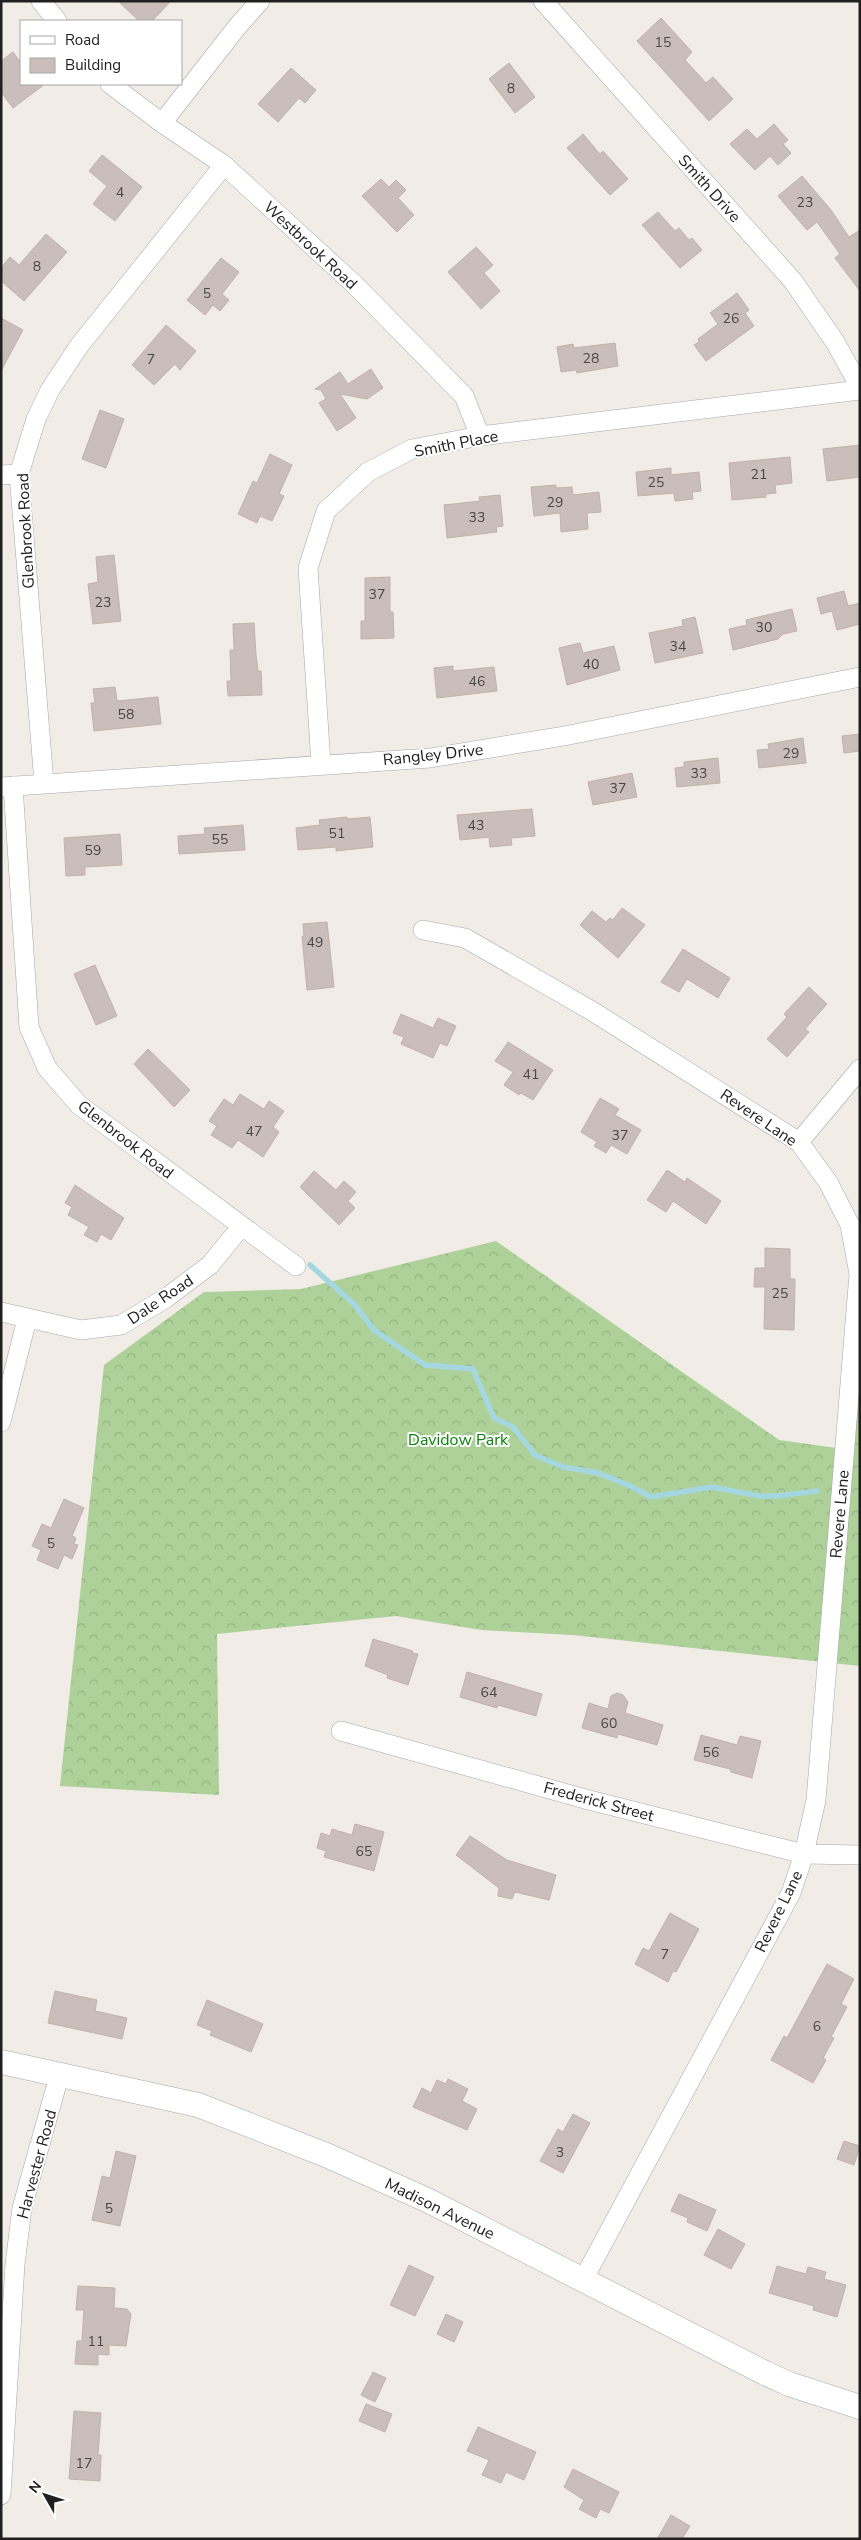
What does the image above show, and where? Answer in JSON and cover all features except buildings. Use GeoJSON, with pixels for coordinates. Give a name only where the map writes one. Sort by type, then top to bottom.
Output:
{"type":"FeatureCollection","features":[{"type":"Feature","properties":{"kind":"street"},"geometry":{"type":"LineString","coordinates":[[41,1],[56,20]]}},
{"type":"Feature","properties":{"kind":"street"},"geometry":{"type":"LineString","coordinates":[[162,123],[237,27],[260,1]]}},
{"type":"Feature","properties":{"kind":"street","name":"Smith Drive"},"geometry":{"type":"LineString","coordinates":[[543,1],[793,281],[835,342],[860,389]]}},
{"type":"Feature","properties":{"kind":"street","name":"Westbrook Road"},"geometry":{"type":"LineString","coordinates":[[111,85],[162,123],[224,164],[355,285],[464,396],[480,436]]}},
{"type":"Feature","properties":{"kind":"street","name":"Glenbrook Road"},"geometry":{"type":"LineString","coordinates":[[44,783],[10,474],[50,390],[79,346],[224,164]]}},
{"type":"Feature","properties":{"kind":"street","name":"Smith Place"},"geometry":{"type":"LineString","coordinates":[[321,764],[308,568],[326,511],[368,472],[412,449],[480,436],[860,389]]}},
{"type":"Feature","properties":{"kind":"street","name":"Rangley Drive"},"geometry":{"type":"LineString","coordinates":[[7,787],[430,758],[564,736],[860,677]]}},
{"type":"Feature","properties":{"kind":"street","name":"Glenbrook Road"},"geometry":{"type":"LineString","coordinates":[[7,787],[29,1027],[47,1068],[79,1105],[296,1266]]}},
{"type":"Feature","properties":{"kind":"street","name":"Revere Lane"},"geometry":{"type":"LineString","coordinates":[[423,930],[465,938],[592,1011],[799,1142],[828,1182],[850,1225],[859,1274],[816,1800],[804,1854],[790,1893],[583,2280]]}},
{"type":"Feature","properties":{"kind":"street"},"geometry":{"type":"LineString","coordinates":[[799,1142],[860,1069]]}},
{"type":"Feature","properties":{"kind":"street","name":"Dale Road"},"geometry":{"type":"LineString","coordinates":[[1,1312],[81,1330],[121,1325],[166,1298],[210,1265],[241,1227]]}},
{"type":"Feature","properties":{"kind":"street"},"geometry":{"type":"LineString","coordinates":[[1,1422],[27,1319]]}},
{"type":"Feature","properties":{"kind":"street","name":"Frederick Street"},"geometry":{"type":"LineString","coordinates":[[341,1731],[589,1800],[804,1854],[860,1856]]}},
{"type":"Feature","properties":{"kind":"street","name":"Madison Avenue"},"geometry":{"type":"LineString","coordinates":[[1,2062],[198,2105],[316,2151],[427,2200],[765,2373],[799,2387],[860,2407]]}},
{"type":"Feature","properties":{"kind":"street","name":"Harvester Road"},"geometry":{"type":"LineString","coordinates":[[1,2495],[14,2264],[22,2208],[60,2074]]}},
{"type":"Feature","properties":{"kind":"green space","name":"Davidow Park"},"geometry":{"type":"Polygon","coordinates":[[[496,1241],[779,1440],[851,1450],[860,1387],[860,1666],[573,1635],[481,1630],[396,1616],[217,1634],[219,1795],[60,1786],[104,1365],[204,1292],[301,1289],[496,1241]]]}},
{"type":"Feature","properties":{"kind":"waterway"},"geometry":{"type":"LineString","coordinates":[[310,1265],[354,1304],[374,1330],[425,1365],[473,1369],[494,1418],[513,1427],[535,1455],[563,1467],[598,1473],[651,1497],[712,1487],[759,1496],[817,1491]]}}]}
